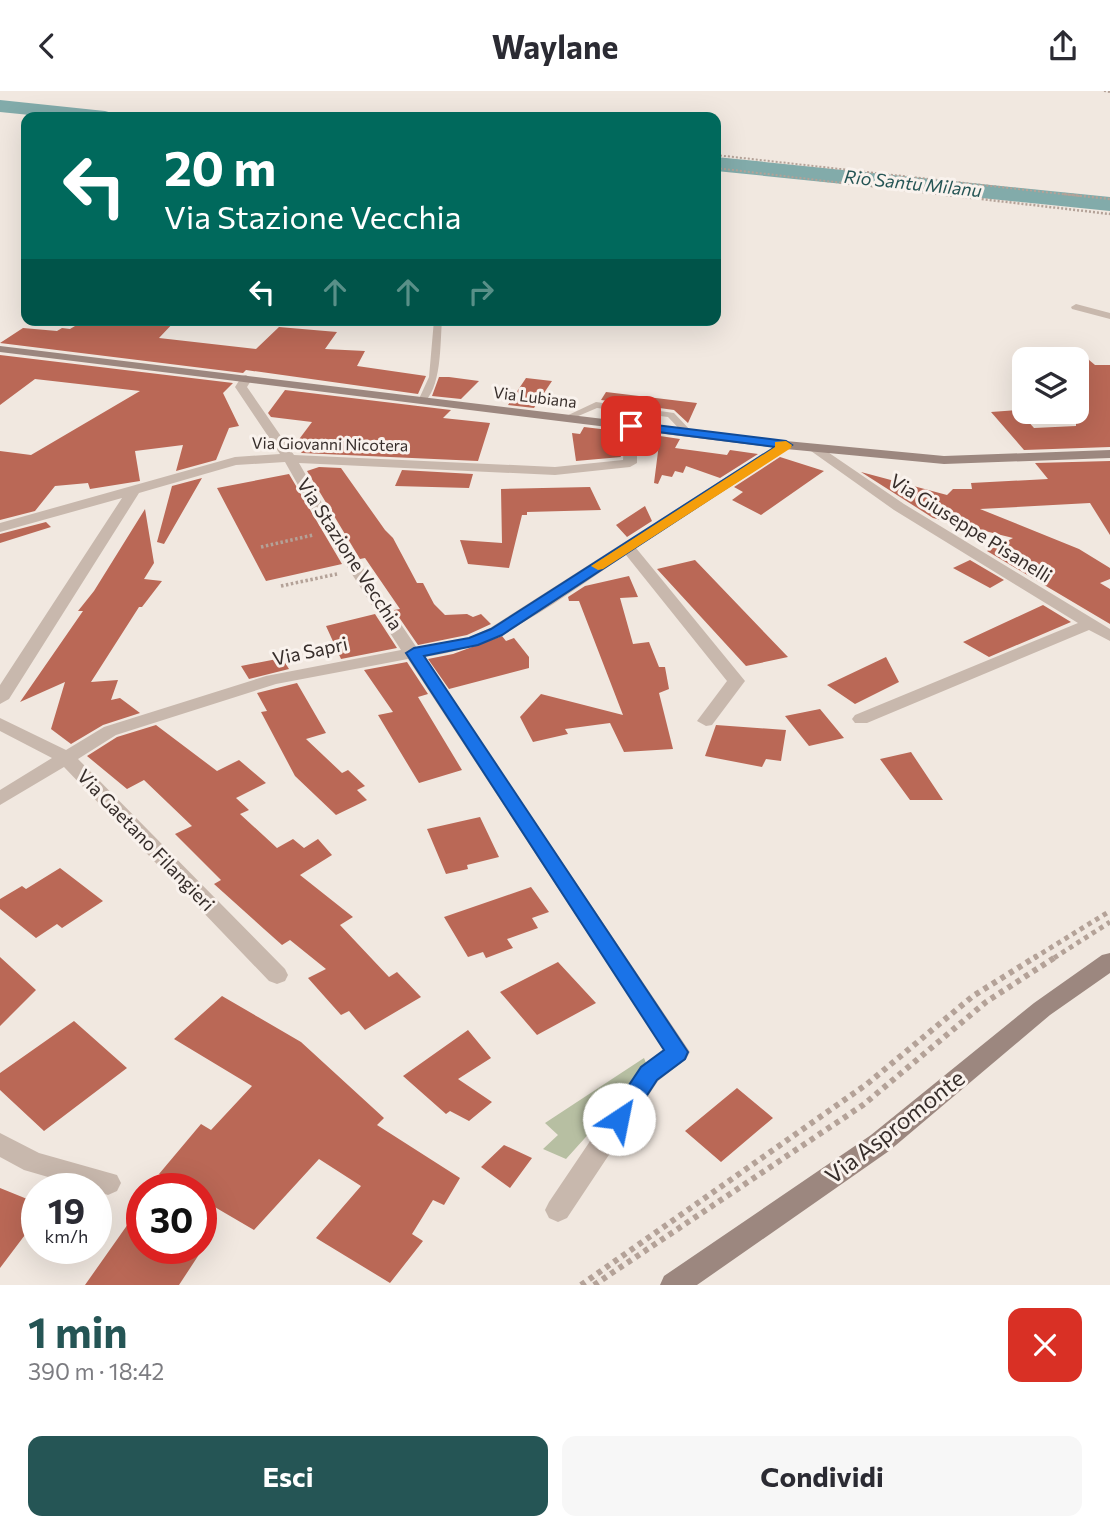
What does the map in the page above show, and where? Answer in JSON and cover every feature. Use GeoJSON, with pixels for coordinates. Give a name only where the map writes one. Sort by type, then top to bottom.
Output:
{"type":"FeatureCollection","features":[{"type":"Feature","properties":{"kind":"street"},"geometry":{"type":"LineString","coordinates":[[1076,306],[1110,316]]}},
{"type":"Feature","properties":{"kind":"street","name":"Via Lubiana"},"geometry":{"type":"LineString","coordinates":[[0,349],[816,448],[944,460],[1110,454]]}},
{"type":"Feature","properties":{"kind":"street","name":"Via Stazione Vecchia"},"geometry":{"type":"LineString","coordinates":[[246,379],[241,387],[290,459],[331,531],[677,1052],[649,1074],[558,1210]]}},
{"type":"Feature","properties":{"kind":"street","name":"Via Giovanni Nicotera"},"geometry":{"type":"LineString","coordinates":[[0,528],[235,461],[290,459],[555,471],[630,463],[631,426]]}},
{"type":"Feature","properties":{"kind":"street","name":"Via Sapri"},"geometry":{"type":"LineString","coordinates":[[0,799],[110,731],[272,680],[472,642],[496,632],[786,445]]}},
{"type":"Feature","properties":{"kind":"street","name":"Via Giuseppe Pisanelli"},"geometry":{"type":"LineString","coordinates":[[816,448],[899,507],[1110,636]]}},
{"type":"Feature","properties":{"kind":"street"},"geometry":{"type":"LineString","coordinates":[[0,699],[134,490]]}},
{"type":"Feature","properties":{"kind":"street"},"geometry":{"type":"LineString","coordinates":[[628,547],[736,681],[706,721]]}},
{"type":"Feature","properties":{"kind":"street"},"geometry":{"type":"LineString","coordinates":[[861,719],[1090,624]]}},
{"type":"Feature","properties":{"kind":"street","name":"Via Gaetano Filangieri"},"geometry":{"type":"LineString","coordinates":[[0,724],[66,758],[277,975]]}},
{"type":"Feature","properties":{"kind":"street","name":"Via Aspromonte"},"geometry":{"type":"LineString","coordinates":[[674,1285],[880,1143],[1042,1009],[1110,961]]}},
{"type":"Feature","properties":{"kind":"street"},"geometry":{"type":"LineString","coordinates":[[0,1145],[33,1161],[72,1173]]}},
{"type":"Feature","properties":{"kind":"lane"},"geometry":{"type":"LineString","coordinates":[[422,401],[433,377],[437,326]]}},
{"type":"Feature","properties":{"kind":"lane"},"geometry":{"type":"LineString","coordinates":[[566,418],[596,405],[671,415],[688,433]]}},
{"type":"Feature","properties":{"kind":"path"},"geometry":{"type":"LineString","coordinates":[[1104,91],[1110,92]]}},
{"type":"Feature","properties":{"kind":"path"},"geometry":{"type":"LineString","coordinates":[[721,156],[1110,199]]}},
{"type":"Feature","properties":{"kind":"path"},"geometry":{"type":"LineString","coordinates":[[721,168],[1110,214]]}},
{"type":"Feature","properties":{"kind":"path"},"geometry":{"type":"LineString","coordinates":[[261,547],[331,531]]}},
{"type":"Feature","properties":{"kind":"path"},"geometry":{"type":"LineString","coordinates":[[281,586],[358,570]]}},
{"type":"Feature","properties":{"kind":"path"},"geometry":{"type":"LineString","coordinates":[[581,1285],[867,1084],[973,996],[1110,911]]}},
{"type":"Feature","properties":{"kind":"path"},"geometry":{"type":"LineString","coordinates":[[594,1285],[863,1105],[986,1002],[1110,922]]}},
{"type":"Feature","properties":{"kind":"green space"},"geometry":{"type":"Polygon","coordinates":[[[644,1058],[648,1068],[566,1159],[543,1149],[558,1135],[545,1123],[644,1058]]]}},
{"type":"Feature","properties":{"kind":"building"},"geometry":{"type":"Polygon","coordinates":[[[75,326],[170,326],[159,338],[256,349],[279,327],[337,332],[325,349],[365,351],[357,366],[426,376],[418,394],[246,370],[243,373],[0,343],[23,328],[57,331],[62,328],[70,329],[75,326]]]}},
{"type":"Feature","properties":{"kind":"building"},"geometry":{"type":"Polygon","coordinates":[[[0,355],[233,383],[223,393],[239,426],[229,428],[216,460],[176,471],[183,445],[135,451],[140,481],[90,489],[88,483],[55,486],[35,511],[0,520],[0,451],[31,455],[140,391],[35,379],[0,405],[0,355]]]}},
{"type":"Feature","properties":{"kind":"building"},"geometry":{"type":"Polygon","coordinates":[[[1089,360],[1095,365],[1110,365],[1110,447],[1024,450],[991,412],[1012,410],[1012,424],[1030,424],[1034,428],[1089,424],[1089,360]]]}},
{"type":"Feature","properties":{"kind":"building"},"geometry":{"type":"Polygon","coordinates":[[[439,377],[479,381],[461,399],[432,396],[439,377]]]}},
{"type":"Feature","properties":{"kind":"building"},"geometry":{"type":"Polygon","coordinates":[[[526,378],[552,381],[534,408],[508,405],[526,378]]]}},
{"type":"Feature","properties":{"kind":"building"},"geometry":{"type":"Polygon","coordinates":[[[285,390],[451,410],[443,418],[490,423],[478,461],[302,453],[294,446],[312,422],[271,417],[268,413],[285,390]]]}},
{"type":"Feature","properties":{"kind":"building"},"geometry":{"type":"Polygon","coordinates":[[[606,392],[697,403],[688,423],[674,410],[601,400],[606,392]]]}},
{"type":"Feature","properties":{"kind":"building"},"geometry":{"type":"Polygon","coordinates":[[[584,427],[609,430],[621,457],[576,461],[572,433],[580,434],[584,427]]]}},
{"type":"Feature","properties":{"kind":"building"},"geometry":{"type":"Polygon","coordinates":[[[660,436],[680,439],[675,448],[727,455],[730,450],[758,454],[720,478],[686,466],[683,473],[675,471],[672,477],[662,475],[658,484],[654,483],[660,436]]]}},
{"type":"Feature","properties":{"kind":"building"},"geometry":{"type":"Polygon","coordinates":[[[780,457],[824,471],[761,515],[732,500],[743,492],[734,487],[780,457]]]}},
{"type":"Feature","properties":{"kind":"building"},"geometry":{"type":"Polygon","coordinates":[[[1110,461],[1110,535],[1090,503],[980,509],[1079,549],[1110,568],[1110,579],[1100,583],[1110,589],[1110,624],[987,551],[1013,538],[933,518],[861,472],[947,495],[953,489],[972,489],[971,483],[1048,479],[1035,463],[1110,461]]]}},
{"type":"Feature","properties":{"kind":"building"},"geometry":{"type":"Polygon","coordinates":[[[319,467],[341,468],[393,538],[417,583],[423,583],[434,604],[445,615],[467,614],[473,617],[481,614],[491,624],[467,635],[418,645],[394,610],[400,609],[365,558],[360,559],[307,471],[319,467]]]}},
{"type":"Feature","properties":{"kind":"building"},"geometry":{"type":"Polygon","coordinates":[[[402,470],[473,474],[469,488],[395,486],[402,470]]]}},
{"type":"Feature","properties":{"kind":"building"},"geometry":{"type":"Polygon","coordinates":[[[289,474],[342,564],[266,581],[217,488],[289,474]]]}},
{"type":"Feature","properties":{"kind":"building"},"geometry":{"type":"Polygon","coordinates":[[[202,478],[164,544],[157,542],[172,486],[202,478]]]}},
{"type":"Feature","properties":{"kind":"building"},"geometry":{"type":"Polygon","coordinates":[[[590,487],[601,510],[527,512],[527,515],[522,515],[509,568],[468,564],[460,540],[502,543],[501,489],[590,487]]]}},
{"type":"Feature","properties":{"kind":"building"},"geometry":{"type":"Polygon","coordinates":[[[645,506],[652,521],[627,537],[616,525],[645,506]]]}},
{"type":"Feature","properties":{"kind":"building"},"geometry":{"type":"Polygon","coordinates":[[[145,509],[154,563],[144,579],[162,581],[142,607],[139,607],[91,682],[118,680],[111,700],[120,698],[140,713],[103,725],[71,744],[51,729],[65,682],[20,702],[83,611],[78,611],[94,591],[145,509]]]}},
{"type":"Feature","properties":{"kind":"building"},"geometry":{"type":"Polygon","coordinates":[[[46,522],[51,527],[0,543],[0,534],[46,522]]]}},
{"type":"Feature","properties":{"kind":"building"},"geometry":{"type":"Polygon","coordinates":[[[695,560],[788,657],[746,666],[657,569],[695,560]]]}},
{"type":"Feature","properties":{"kind":"building"},"geometry":{"type":"Polygon","coordinates":[[[970,560],[1004,580],[990,588],[953,568],[970,560]]]}},
{"type":"Feature","properties":{"kind":"building"},"geometry":{"type":"Polygon","coordinates":[[[629,576],[638,597],[620,598],[633,644],[649,642],[659,667],[665,667],[669,689],[659,693],[673,749],[624,752],[610,723],[565,729],[568,734],[533,742],[520,717],[541,694],[623,715],[579,601],[569,601],[568,597],[585,586],[629,576]]]}},
{"type":"Feature","properties":{"kind":"building"},"geometry":{"type":"Polygon","coordinates":[[[1043,605],[1071,622],[989,657],[963,642],[1043,605]]]}},
{"type":"Feature","properties":{"kind":"building"},"geometry":{"type":"Polygon","coordinates":[[[375,614],[397,648],[341,659],[326,626],[375,614]]]}},
{"type":"Feature","properties":{"kind":"building"},"geometry":{"type":"Polygon","coordinates":[[[502,636],[506,641],[514,638],[529,657],[529,668],[449,689],[428,659],[453,654],[502,636]]]}},
{"type":"Feature","properties":{"kind":"building"},"geometry":{"type":"Polygon","coordinates":[[[886,657],[899,682],[855,704],[827,685],[886,657]]]}},
{"type":"Feature","properties":{"kind":"building"},"geometry":{"type":"Polygon","coordinates":[[[282,658],[289,669],[249,679],[241,666],[282,658]]]}},
{"type":"Feature","properties":{"kind":"building"},"geometry":{"type":"Polygon","coordinates":[[[407,662],[428,694],[418,697],[462,770],[419,783],[378,715],[393,712],[364,670],[407,662]]]}},
{"type":"Feature","properties":{"kind":"building"},"geometry":{"type":"Polygon","coordinates":[[[297,683],[326,733],[306,739],[342,773],[348,770],[365,786],[357,790],[367,800],[336,815],[295,776],[261,712],[267,711],[257,693],[297,683]]]}},
{"type":"Feature","properties":{"kind":"building"},"geometry":{"type":"Polygon","coordinates":[[[820,709],[844,738],[809,746],[785,716],[820,709]]]}},
{"type":"Feature","properties":{"kind":"building"},"geometry":{"type":"Polygon","coordinates":[[[156,725],[217,771],[239,760],[266,783],[236,798],[249,810],[240,814],[277,848],[293,839],[304,848],[318,839],[332,855],[300,875],[353,917],[340,925],[389,977],[397,972],[421,997],[365,1030],[349,1011],[341,1015],[308,978],[326,969],[290,940],[282,945],[264,929],[214,884],[221,880],[175,834],[192,826],[144,780],[127,789],[87,756],[117,737],[156,725]]]}},
{"type":"Feature","properties":{"kind":"building"},"geometry":{"type":"Polygon","coordinates":[[[716,725],[786,730],[781,761],[766,759],[762,767],[705,756],[716,725]]]}},
{"type":"Feature","properties":{"kind":"building"},"geometry":{"type":"Polygon","coordinates":[[[911,752],[943,800],[910,800],[880,759],[911,752]]]}},
{"type":"Feature","properties":{"kind":"building"},"geometry":{"type":"Polygon","coordinates":[[[480,817],[499,857],[467,865],[468,869],[446,874],[427,829],[480,817]]]}},
{"type":"Feature","properties":{"kind":"building"},"geometry":{"type":"Polygon","coordinates":[[[60,868],[103,901],[62,928],[57,924],[36,938],[0,909],[0,899],[22,886],[26,889],[60,868]]]}},
{"type":"Feature","properties":{"kind":"building"},"geometry":{"type":"Polygon","coordinates":[[[531,887],[549,912],[532,918],[538,928],[507,939],[513,948],[486,958],[483,952],[468,957],[444,917],[531,887]]]}},
{"type":"Feature","properties":{"kind":"building"},"geometry":{"type":"Polygon","coordinates":[[[0,957],[36,990],[0,1026],[0,957]]]}},
{"type":"Feature","properties":{"kind":"building"},"geometry":{"type":"Polygon","coordinates":[[[558,962],[596,1003],[537,1035],[500,992],[558,962]]]}},
{"type":"Feature","properties":{"kind":"building"},"geometry":{"type":"Polygon","coordinates":[[[222,996],[301,1042],[384,1118],[377,1125],[460,1178],[444,1205],[433,1200],[412,1234],[423,1241],[390,1283],[316,1238],[361,1186],[319,1159],[254,1230],[217,1208],[217,1173],[160,1173],[201,1124],[211,1130],[252,1086],[174,1039],[222,996]]]}},
{"type":"Feature","properties":{"kind":"building"},"geometry":{"type":"Polygon","coordinates":[[[74,1021],[127,1068],[44,1131],[0,1090],[0,1073],[74,1021]]]}},
{"type":"Feature","properties":{"kind":"building"},"geometry":{"type":"Polygon","coordinates":[[[468,1030],[491,1058],[458,1079],[492,1102],[469,1121],[450,1111],[446,1114],[403,1076],[468,1030]]]}},
{"type":"Feature","properties":{"kind":"building"},"geometry":{"type":"Polygon","coordinates":[[[737,1088],[773,1118],[721,1162],[685,1131],[737,1088]]]}},
{"type":"Feature","properties":{"kind":"building"},"geometry":{"type":"Polygon","coordinates":[[[504,1145],[532,1158],[510,1188],[481,1167],[504,1145]]]}},
{"type":"Feature","properties":{"kind":"building"},"geometry":{"type":"Polygon","coordinates":[[[0,1188],[21,1197],[21,1240],[0,1268],[0,1188]]]}},
{"type":"Feature","properties":{"kind":"building"},"geometry":{"type":"Polygon","coordinates":[[[126,1227],[126,1264],[193,1264],[179,1285],[85,1285],[100,1264],[112,1264],[112,1247],[126,1227]]]}},
{"type":"Feature","properties":{"kind":"waterway","name":"Rio Santu Milanu"},"geometry":{"type":"LineString","coordinates":[[0,106],[57,112]]}},
{"type":"Feature","properties":{"kind":"waterway","name":"Rio Santu Milanu"},"geometry":{"type":"LineString","coordinates":[[721,165],[1110,204]]}},
{"type":"Feature","properties":{"kind":"slow traffic"},"geometry":{"type":"LineString","coordinates":[[598,566],[786,445],[779,444]]}},
{"type":"Feature","properties":{"kind":"route"},"geometry":{"type":"LineString","coordinates":[[619,1119],[649,1074],[677,1052],[414,653],[472,642],[496,632],[786,445],[631,426]]}}]}
